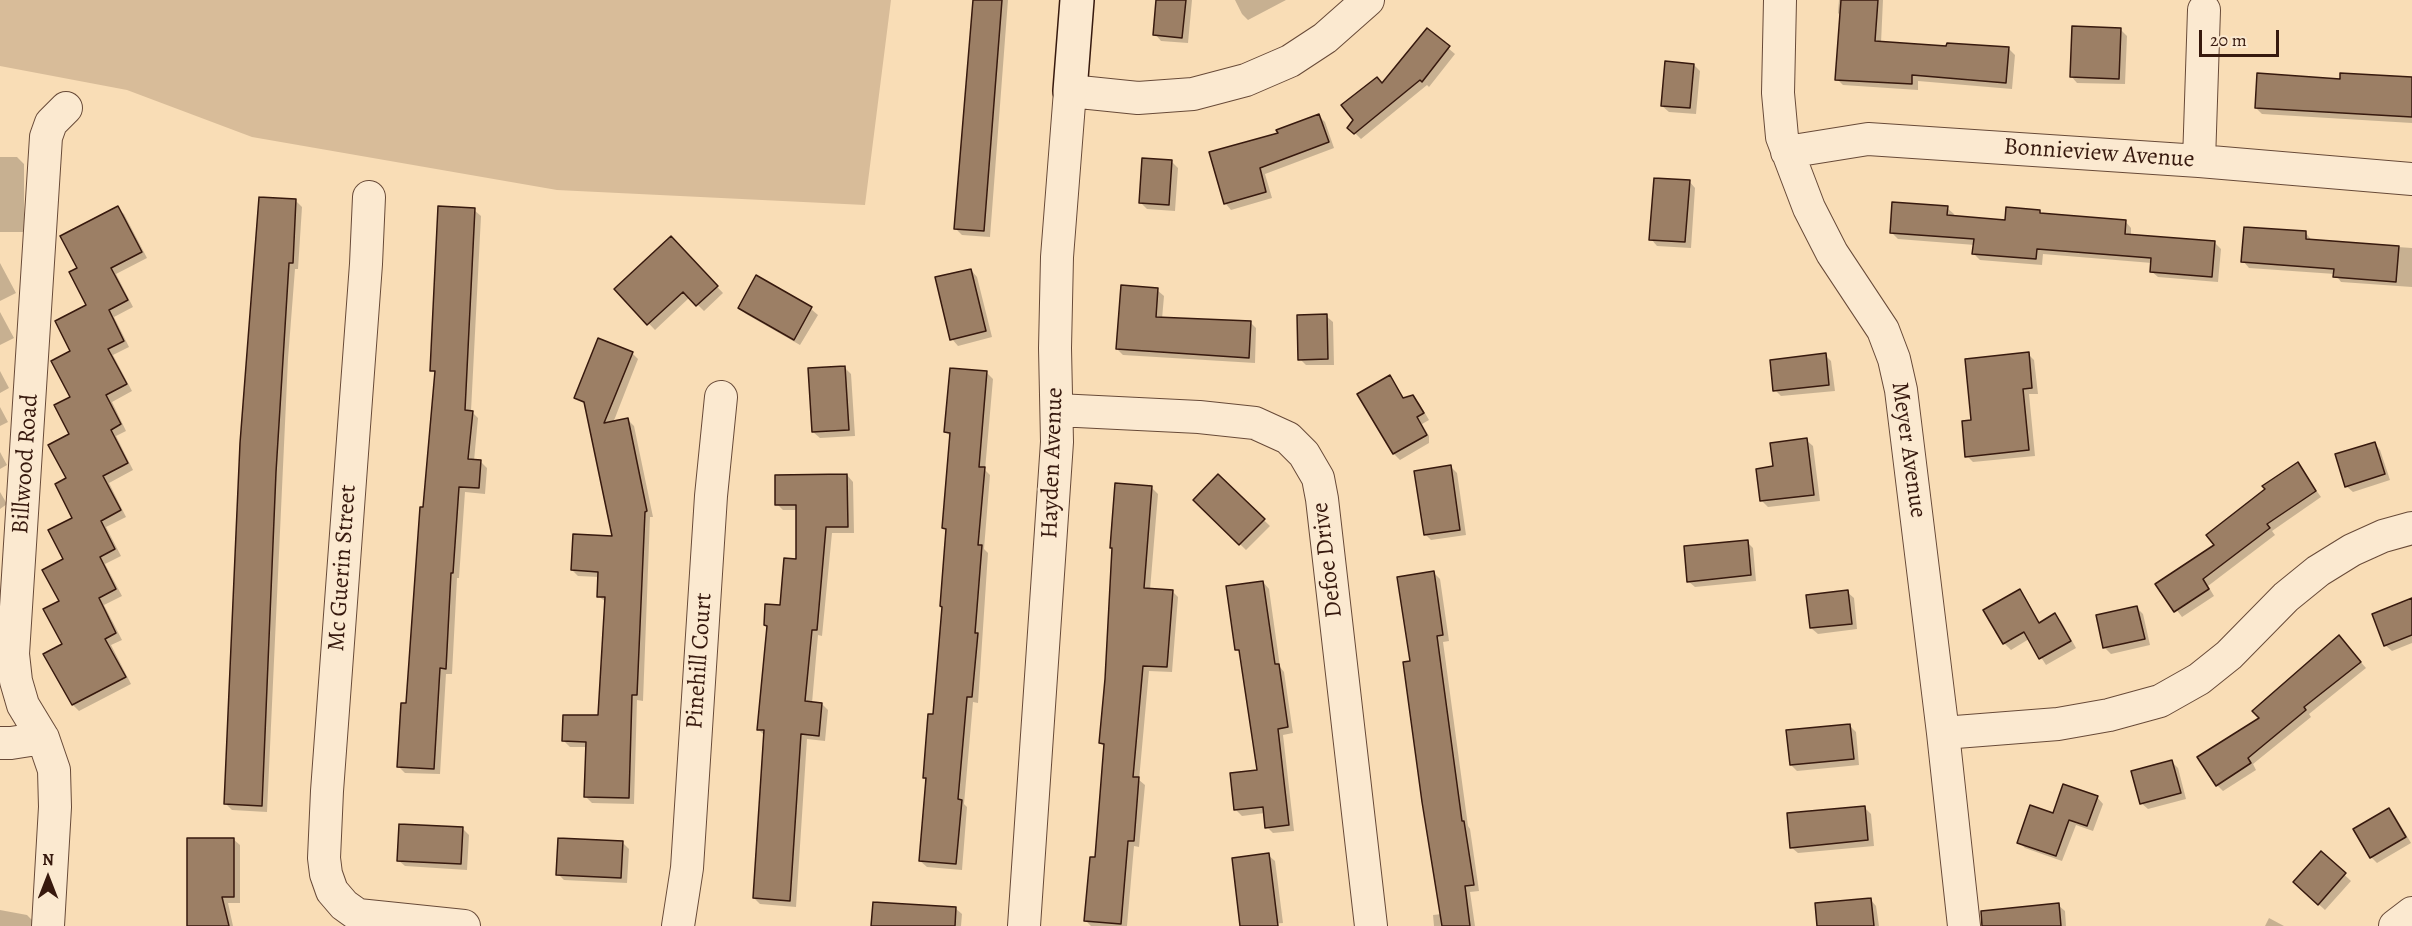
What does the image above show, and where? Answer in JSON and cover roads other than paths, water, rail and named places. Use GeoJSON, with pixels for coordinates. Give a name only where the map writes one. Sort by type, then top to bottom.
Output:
{"type":"FeatureCollection","features":[{"type":"Feature","properties":{"kind":"street","name":"Hayden Avenue"},"geometry":{"type":"LineString","coordinates":[[1024,926],[1056,454],[1057,257],[1077,0]]}},
{"type":"Feature","properties":{"kind":"street"},"geometry":{"type":"LineString","coordinates":[[1070,91],[1138,98],[1193,94],[1246,81],[1290,61],[1325,38],[1368,0]]}},
{"type":"Feature","properties":{"kind":"street","name":"Meyer Avenue"},"geometry":{"type":"LineString","coordinates":[[1780,0],[1778,93],[1782,137],[1818,226],[1832,253],[1883,330],[1894,359],[1901,390],[1964,926]]}},
{"type":"Feature","properties":{"kind":"street"},"geometry":{"type":"LineString","coordinates":[[2199,161],[2204,10]]}},
{"type":"Feature","properties":{"kind":"street","name":"Billwood Road"},"geometry":{"type":"LineString","coordinates":[[48,926],[56,807],[54,770],[43,738],[23,705],[16,681],[13,654],[46,137],[51,123],[66,108]]}},
{"type":"Feature","properties":{"kind":"street","name":"Bonnieview Avenue"},"geometry":{"type":"LineString","coordinates":[[1787,152],[1868,139],[2412,178]]}},
{"type":"Feature","properties":{"kind":"street","name":"Mc Guerin Street"},"geometry":{"type":"LineString","coordinates":[[369,197],[327,791],[324,858],[326,874],[333,891],[344,905],[358,915],[464,926]]}},
{"type":"Feature","properties":{"kind":"street","name":"Pinehill Court"},"geometry":{"type":"LineString","coordinates":[[678,926],[687,868],[711,508],[721,397]]}},
{"type":"Feature","properties":{"kind":"street","name":"Defoe Drive"},"geometry":{"type":"LineString","coordinates":[[1057,410],[1199,417],[1255,423],[1288,438],[1304,454],[1318,478],[1322,500],[1371,926]]}},
{"type":"Feature","properties":{"kind":"street"},"geometry":{"type":"LineString","coordinates":[[1943,734],[2058,724],[2109,715],[2160,701],[2199,679],[2229,655],[2286,597],[2318,572],[2352,550],[2383,536],[2412,528]]}},
{"type":"Feature","properties":{"kind":"street"},"geometry":{"type":"LineString","coordinates":[[0,743],[43,738]]}},
{"type":"Feature","properties":{"kind":"street"},"geometry":{"type":"LineString","coordinates":[[2395,926],[2412,913]]}}]}
